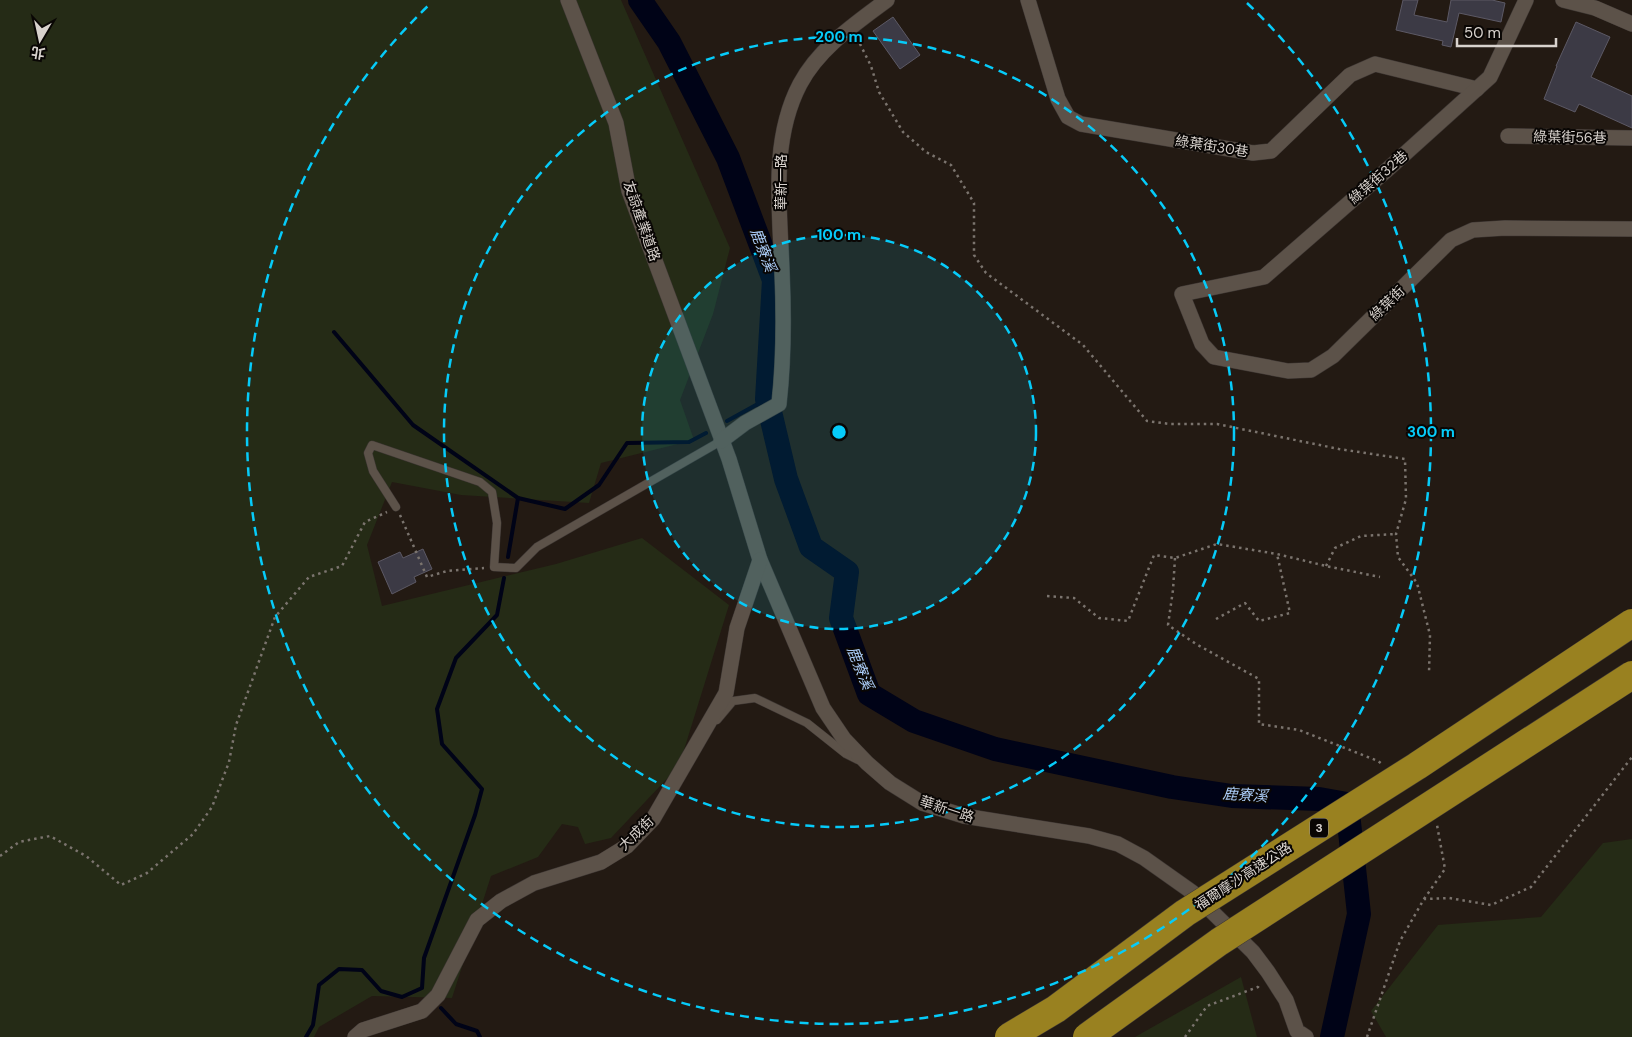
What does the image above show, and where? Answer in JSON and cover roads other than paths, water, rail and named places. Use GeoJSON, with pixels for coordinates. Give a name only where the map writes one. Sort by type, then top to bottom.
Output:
{"type":"FeatureCollection","features":[{"type":"Feature","properties":{"kind":"highway","name":"福爾摩沙高速公路"},"geometry":{"type":"LineString","coordinates":[[1009,1037],[1056,1009],[1185,913],[1416,766],[1632,623]]}},
{"type":"Feature","properties":{"kind":"highway"},"geometry":{"type":"LineString","coordinates":[[1087,1037],[1219,942],[1632,675]]}},
{"type":"Feature","properties":{"kind":"street","name":"友諒產業道路"},"geometry":{"type":"LineString","coordinates":[[568,0],[616,123],[630,191],[721,441]]}},
{"type":"Feature","properties":{"kind":"street","name":"華新一路"},"geometry":{"type":"LineString","coordinates":[[886,0],[832,43],[800,84],[785,121],[780,155],[783,365],[779,404],[745,423],[721,441],[729,459],[760,560],[823,708],[844,739],[867,763],[890,783],[922,803],[964,816],[1089,836],[1118,844],[1144,858],[1192,892],[1253,952],[1286,1000],[1297,1031],[1306,1037]]}},
{"type":"Feature","properties":{"kind":"street","name":"綠葉街30巷"},"geometry":{"type":"LineString","coordinates":[[1028,0],[1058,99],[1068,117],[1081,124],[1103,129],[1253,153],[1271,151],[1350,75],[1374,64],[1477,89]]}},
{"type":"Feature","properties":{"kind":"street","name":"綠葉街32巷"},"geometry":{"type":"LineString","coordinates":[[1182,294],[1264,276],[1388,169],[1490,77],[1526,0]]}},
{"type":"Feature","properties":{"kind":"street"},"geometry":{"type":"LineString","coordinates":[[1563,0],[1595,8],[1632,24]]}},
{"type":"Feature","properties":{"kind":"street","name":"綠葉街56巷"},"geometry":{"type":"LineString","coordinates":[[1508,136],[1632,138]]}},
{"type":"Feature","properties":{"kind":"street","name":"綠葉街"},"geometry":{"type":"LineString","coordinates":[[1182,294],[1202,344],[1214,357],[1288,371],[1311,370],[1332,356],[1451,240],[1473,230],[1505,228],[1632,229]]}},
{"type":"Feature","properties":{"kind":"street","name":"大成街"},"geometry":{"type":"LineString","coordinates":[[354,1037],[363,1030],[422,1011],[438,995],[477,920],[501,901],[534,883],[601,862],[627,846],[653,819],[726,694],[737,628],[760,560]]}},
{"type":"Feature","properties":{"kind":"lane"},"geometry":{"type":"LineString","coordinates":[[396,507],[373,471],[368,453],[372,445],[480,482],[492,492],[497,523],[494,566],[516,568],[537,547],[721,441]]}},
{"type":"Feature","properties":{"kind":"lane"},"geometry":{"type":"LineString","coordinates":[[689,755],[733,701],[755,698],[807,723],[846,754],[867,763]]}},
{"type":"Feature","properties":{"kind":"waterway","name":"鹿寮溪"},"geometry":{"type":"LineString","coordinates":[[640,0],[669,42],[728,158],[774,280],[767,399],[786,479],[811,547],[847,572],[841,618],[869,694],[914,721],[995,749],[1172,787],[1232,796],[1319,799],[1347,804],[1359,914],[1332,1037]]}},
{"type":"Feature","properties":{"kind":"waterway"},"geometry":{"type":"LineString","coordinates":[[334,332],[413,425],[518,498]]}},
{"type":"Feature","properties":{"kind":"waterway"},"geometry":{"type":"LineString","coordinates":[[727,421],[767,399]]}},
{"type":"Feature","properties":{"kind":"waterway"},"geometry":{"type":"LineString","coordinates":[[508,557],[518,498],[565,509],[599,485],[627,443],[689,442],[706,433]]}},
{"type":"Feature","properties":{"kind":"waterway"},"geometry":{"type":"LineString","coordinates":[[306,1037],[313,1025],[319,985],[339,969],[362,970],[381,991],[402,997],[422,988],[424,958],[475,815],[482,789],[442,744],[437,709],[456,658],[497,615],[504,578]]}},
{"type":"Feature","properties":{"kind":"waterway"},"geometry":{"type":"LineString","coordinates":[[441,1008],[456,1024],[477,1031],[480,1037]]}}]}
